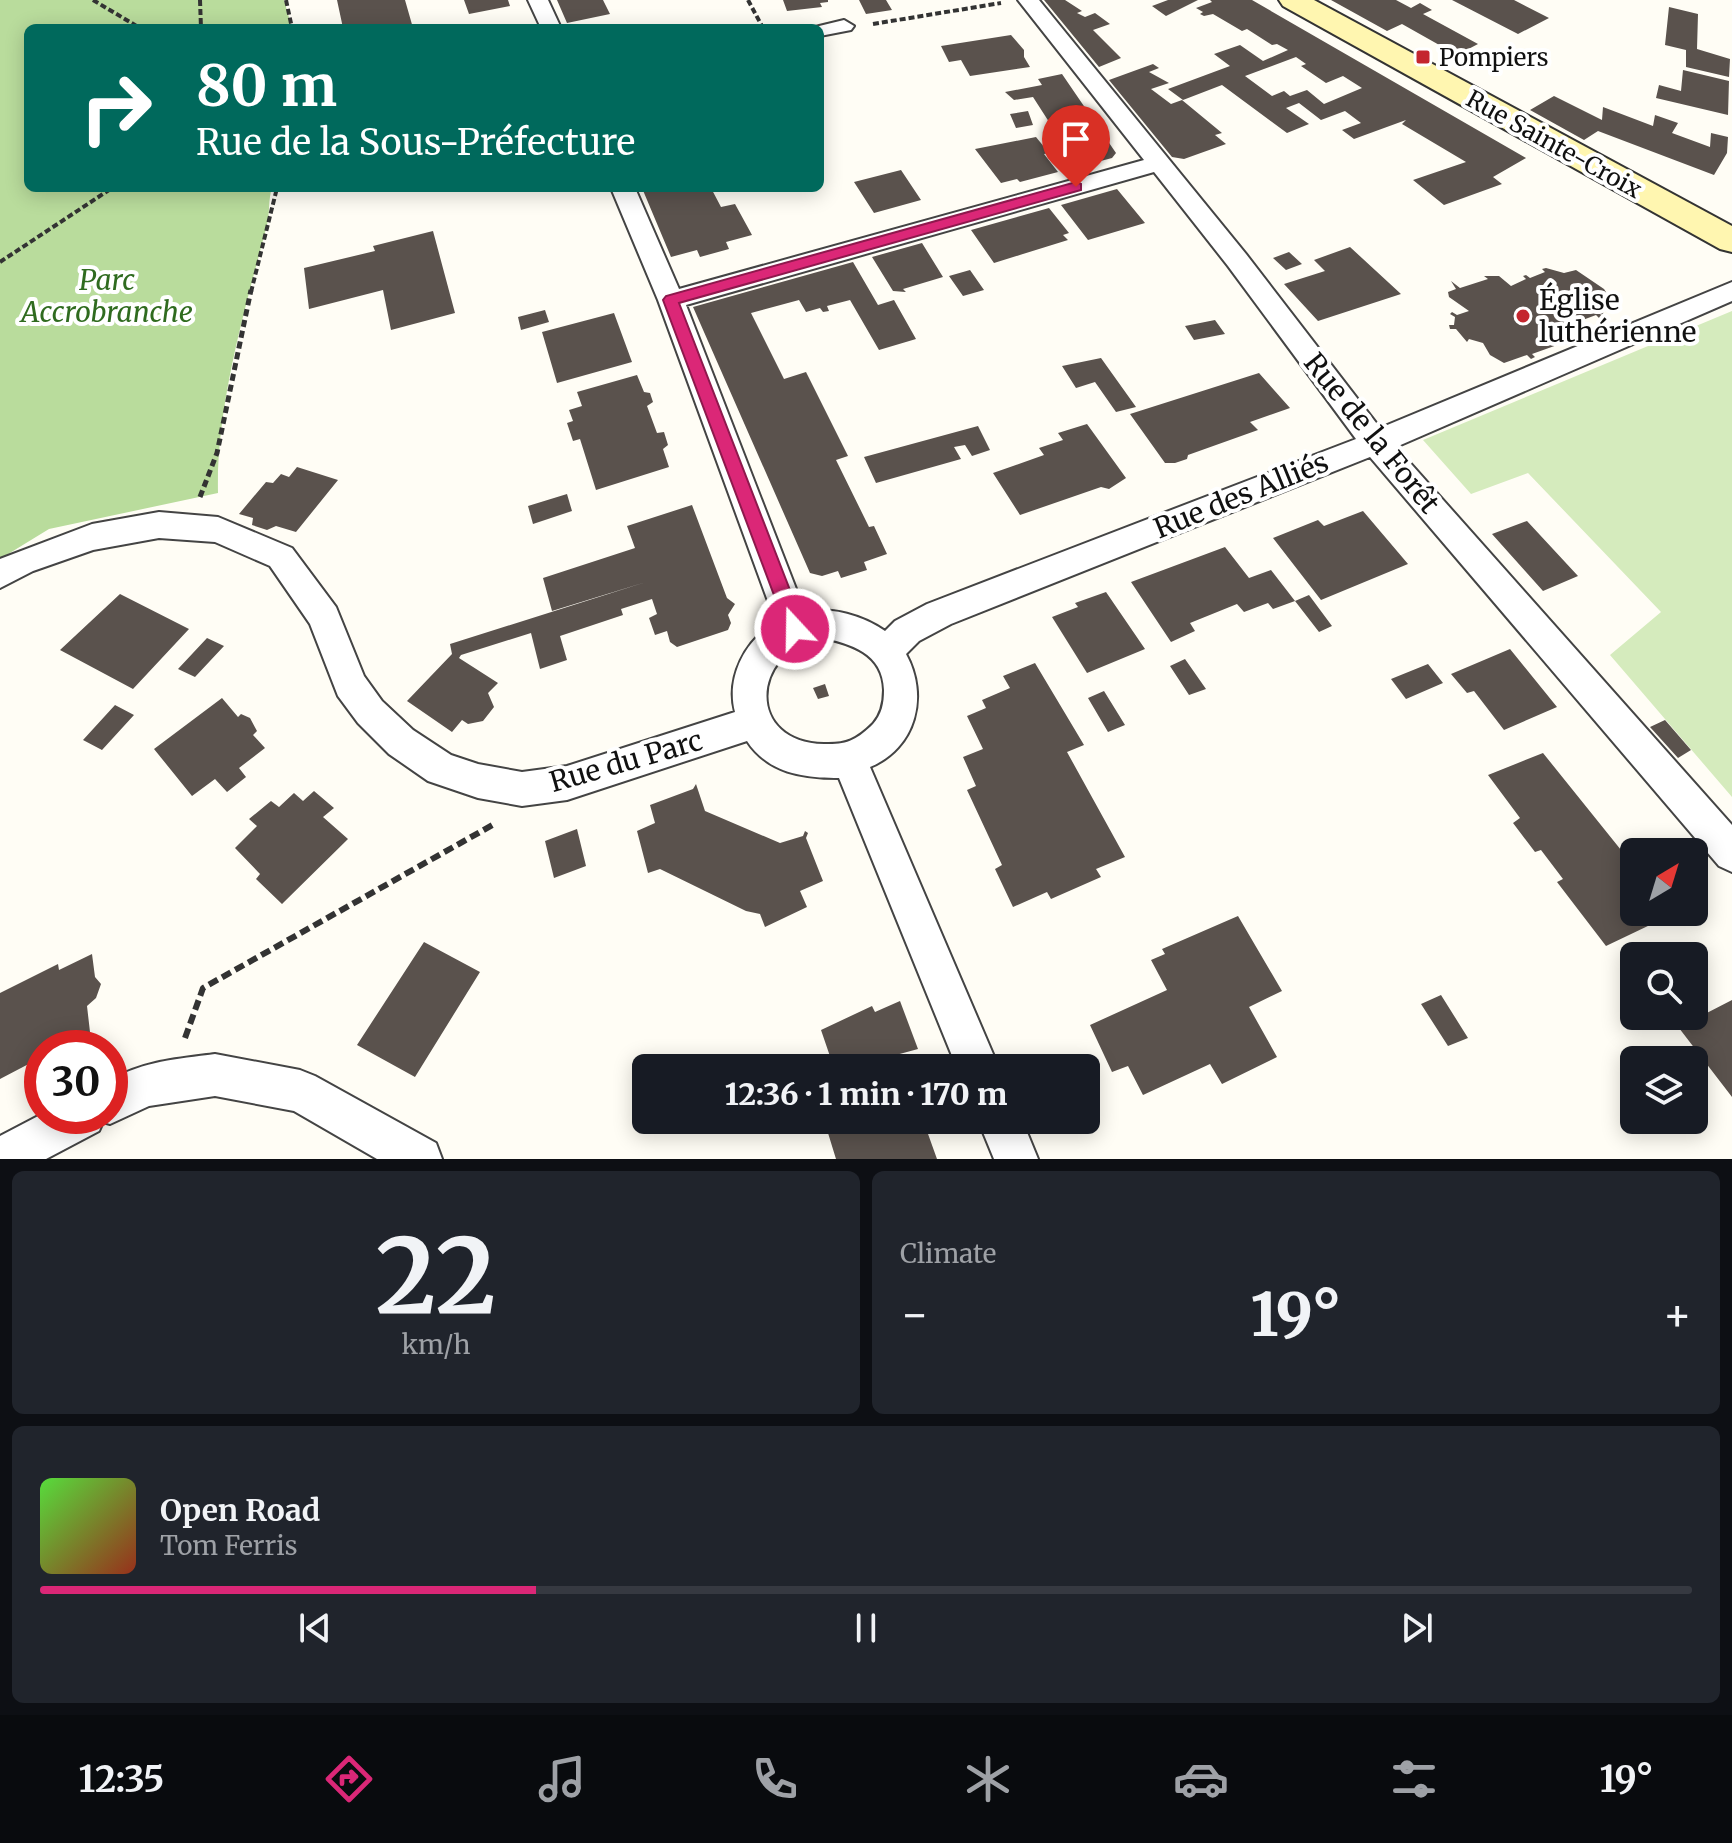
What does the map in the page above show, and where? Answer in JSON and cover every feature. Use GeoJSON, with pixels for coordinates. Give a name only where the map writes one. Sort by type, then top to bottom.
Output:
{"type":"FeatureCollection","features":[{"type":"Feature","properties":{"kind":"main road","name":"Rue Sainte-Croix"},"geometry":{"type":"LineString","coordinates":[[1293,0],[1732,241]]}},
{"type":"Feature","properties":{"kind":"street"},"geometry":{"type":"LineString","coordinates":[[538,0],[549,24]]}},
{"type":"Feature","properties":{"kind":"street","name":"Rue de la Forêt"},"geometry":{"type":"LineString","coordinates":[[1018,1],[1237,260],[1375,443],[1732,853]]}},
{"type":"Feature","properties":{"kind":"street"},"geometry":{"type":"LineString","coordinates":[[824,29],[844,26]]}},
{"type":"Feature","properties":{"kind":"street"},"geometry":{"type":"LineString","coordinates":[[671,300],[1157,164]]}},
{"type":"Feature","properties":{"kind":"street"},"geometry":{"type":"LineString","coordinates":[[625,192],[671,300],[795,629]]}},
{"type":"Feature","properties":{"kind":"street","name":"Rue des Alliés"},"geometry":{"type":"LineString","coordinates":[[888,650],[907,631],[939,614],[1375,443],[1732,291]]}},
{"type":"Feature","properties":{"kind":"street","name":"Rue du Parc"},"geometry":{"type":"LineString","coordinates":[[0,575],[22,562],[92,537],[159,525],[218,530],[281,557],[324,617],[350,685],[370,712],[401,742],[441,769],[478,781],[522,789],[567,783],[755,722]]}},
{"type":"Feature","properties":{"kind":"street"},"geometry":{"type":"LineString","coordinates":[[820,623],[846,625],[869,634],[888,650],[900,672],[904,698],[895,724],[876,746],[849,760],[821,763],[794,758],[770,744],[755,722],[748,695],[754,667],[771,645],[795,629],[820,623]]}},
{"type":"Feature","properties":{"kind":"street"},"geometry":{"type":"LineString","coordinates":[[849,760],[972,1054]]}},
{"type":"Feature","properties":{"kind":"street"},"geometry":{"type":"LineString","coordinates":[[128,1093],[144,1085],[215,1075],[300,1091],[420,1159]]}},
{"type":"Feature","properties":{"kind":"street"},"geometry":{"type":"LineString","coordinates":[[1,1159],[49,1134]]}},
{"type":"Feature","properties":{"kind":"street"},"geometry":{"type":"LineString","coordinates":[[1006,1134],[1016,1159]]}},
{"type":"Feature","properties":{"kind":"path"},"geometry":{"type":"LineString","coordinates":[[93,0],[133,24]]}},
{"type":"Feature","properties":{"kind":"path"},"geometry":{"type":"LineString","coordinates":[[200,0],[201,24]]}},
{"type":"Feature","properties":{"kind":"path"},"geometry":{"type":"LineString","coordinates":[[286,0],[291,24]]}},
{"type":"Feature","properties":{"kind":"path"},"geometry":{"type":"LineString","coordinates":[[748,0],[761,24]]}},
{"type":"Feature","properties":{"kind":"path"},"geometry":{"type":"LineString","coordinates":[[844,26],[1018,1]]}},
{"type":"Feature","properties":{"kind":"path"},"geometry":{"type":"LineString","coordinates":[[0,262],[106,192]]}},
{"type":"Feature","properties":{"kind":"path"},"geometry":{"type":"LineString","coordinates":[[188,528],[217,453],[247,306],[276,192]]}},
{"type":"Feature","properties":{"kind":"path"},"geometry":{"type":"LineString","coordinates":[[169,1081],[203,988],[500,821]]}},
{"type":"Feature","properties":{"kind":"green space","name":"Parc Accrobranche"},"geometry":{"type":"Polygon","coordinates":[[[0,0],[284,0],[291,24],[24,24],[24,192],[271,192],[267,225],[227,392],[218,493],[49,529],[0,559],[0,0]]]}},
{"type":"Feature","properties":{"kind":"green space"},"geometry":{"type":"Polygon","coordinates":[[[1732,311],[1732,797],[1610,655],[1661,612],[1528,473],[1471,494],[1423,440],[1732,311]]]}},
{"type":"Feature","properties":{"kind":"building"},"geometry":{"type":"Polygon","coordinates":[[[337,0],[405,0],[412,24],[342,24],[337,0]]]}},
{"type":"Feature","properties":{"kind":"building"},"geometry":{"type":"Polygon","coordinates":[[[464,0],[508,0],[510,6],[469,14],[464,0]]]}},
{"type":"Feature","properties":{"kind":"building"},"geometry":{"type":"Polygon","coordinates":[[[557,0],[603,0],[610,14],[567,23],[557,0]]]}},
{"type":"Feature","properties":{"kind":"building"},"geometry":{"type":"Polygon","coordinates":[[[783,0],[828,2],[820,3],[822,7],[787,11],[783,0]]]}},
{"type":"Feature","properties":{"kind":"building"},"geometry":{"type":"Polygon","coordinates":[[[859,0],[886,0],[892,10],[866,14],[859,0]]]}},
{"type":"Feature","properties":{"kind":"building"},"geometry":{"type":"Polygon","coordinates":[[[1044,0],[1065,0],[1082,11],[1077,13],[1085,17],[1095,13],[1110,24],[1093,30],[1121,58],[1099,67],[1044,0]]]}},
{"type":"Feature","properties":{"kind":"building"},"geometry":{"type":"Polygon","coordinates":[[[1168,0],[1198,0],[1166,16],[1152,6],[1168,0]]]}},
{"type":"Feature","properties":{"kind":"building"},"geometry":{"type":"Polygon","coordinates":[[[1210,0],[1252,0],[1526,158],[1493,177],[1502,184],[1444,205],[1413,180],[1466,162],[1402,124],[1406,120],[1354,139],[1342,130],[1361,123],[1345,111],[1321,120],[1299,103],[1286,108],[1309,124],[1287,133],[1222,85],[1183,100],[1168,89],[1230,66],[1214,54],[1240,45],[1263,61],[1288,50],[1277,44],[1272,45],[1247,29],[1242,31],[1213,14],[1204,16],[1196,8],[1212,2],[1210,0]],[[1296,57],[1245,76],[1272,96],[1284,91],[1290,96],[1307,90],[1324,104],[1362,88],[1343,76],[1326,83],[1301,66],[1306,64],[1296,57]]]}},
{"type":"Feature","properties":{"kind":"building"},"geometry":{"type":"Polygon","coordinates":[[[1331,0],[1396,0],[1411,8],[1420,3],[1432,10],[1423,14],[1478,44],[1457,55],[1402,24],[1387,31],[1331,0]]]}},
{"type":"Feature","properties":{"kind":"building"},"geometry":{"type":"Polygon","coordinates":[[[1452,0],[1514,0],[1549,18],[1518,34],[1452,0]]]}},
{"type":"Feature","properties":{"kind":"building"},"geometry":{"type":"Polygon","coordinates":[[[1669,7],[1698,14],[1697,49],[1730,59],[1729,77],[1686,67],[1686,50],[1665,45],[1669,7]]]}},
{"type":"Feature","properties":{"kind":"building"},"geometry":{"type":"Polygon","coordinates":[[[1011,35],[1024,50],[1030,67],[970,76],[961,60],[949,62],[941,46],[1011,35]]]}},
{"type":"Feature","properties":{"kind":"building"},"geometry":{"type":"Polygon","coordinates":[[[1153,64],[1159,68],[1149,72],[1169,83],[1151,89],[1171,104],[1182,100],[1222,133],[1215,135],[1226,144],[1184,159],[1172,157],[1109,80],[1153,64]]]}},
{"type":"Feature","properties":{"kind":"building"},"geometry":{"type":"Polygon","coordinates":[[[1683,70],[1729,81],[1728,115],[1656,98],[1659,85],[1681,91],[1683,70]]]}},
{"type":"Feature","properties":{"kind":"building"},"geometry":{"type":"Polygon","coordinates":[[[1062,74],[1116,153],[1112,158],[1078,167],[1033,97],[1014,100],[1005,92],[1042,85],[1038,79],[1062,74]]]}},
{"type":"Feature","properties":{"kind":"building"},"geometry":{"type":"Polygon","coordinates":[[[1554,96],[1602,120],[1603,107],[1653,126],[1655,115],[1678,123],[1672,133],[1710,147],[1711,133],[1728,137],[1727,153],[1714,175],[1598,131],[1584,140],[1530,110],[1554,96]]]}},
{"type":"Feature","properties":{"kind":"building"},"geometry":{"type":"Polygon","coordinates":[[[1028,111],[1033,125],[1016,128],[1010,114],[1028,111]]]}},
{"type":"Feature","properties":{"kind":"building"},"geometry":{"type":"Polygon","coordinates":[[[1036,137],[1049,153],[1044,154],[1058,172],[1020,182],[1017,179],[1001,183],[975,149],[1036,137]]]}},
{"type":"Feature","properties":{"kind":"building"},"geometry":{"type":"Polygon","coordinates":[[[901,170],[921,200],[874,213],[854,182],[901,170]]]}},
{"type":"Feature","properties":{"kind":"building"},"geometry":{"type":"Polygon","coordinates":[[[1117,189],[1145,223],[1088,240],[1061,205],[1117,189]]]}},
{"type":"Feature","properties":{"kind":"building"},"geometry":{"type":"Polygon","coordinates":[[[644,192],[713,192],[721,207],[735,204],[752,235],[726,242],[729,249],[700,257],[697,250],[671,257],[644,192]]]}},
{"type":"Feature","properties":{"kind":"building"},"geometry":{"type":"Polygon","coordinates":[[[1049,208],[1069,233],[1063,235],[1068,240],[994,263],[971,230],[1049,208]]]}},
{"type":"Feature","properties":{"kind":"building"},"geometry":{"type":"Polygon","coordinates":[[[433,231],[455,313],[391,330],[383,290],[309,309],[304,268],[375,251],[373,246],[433,231]]]}},
{"type":"Feature","properties":{"kind":"building"},"geometry":{"type":"Polygon","coordinates":[[[922,243],[943,277],[903,289],[906,292],[893,291],[872,257],[922,243]]]}},
{"type":"Feature","properties":{"kind":"building"},"geometry":{"type":"Polygon","coordinates":[[[1350,247],[1401,294],[1318,321],[1284,284],[1325,271],[1314,260],[1350,247]]]}},
{"type":"Feature","properties":{"kind":"building"},"geometry":{"type":"Polygon","coordinates":[[[1289,252],[1302,264],[1286,270],[1273,258],[1289,252]]]}},
{"type":"Feature","properties":{"kind":"building"},"geometry":{"type":"Polygon","coordinates":[[[853,262],[878,305],[894,300],[916,339],[879,350],[850,300],[827,306],[829,311],[823,312],[820,308],[806,312],[799,300],[751,313],[784,379],[806,372],[848,456],[836,460],[869,527],[874,526],[887,554],[864,562],[867,570],[841,578],[838,571],[822,576],[810,573],[693,307],[853,262]]]}},
{"type":"Feature","properties":{"kind":"building","name":"Église luthérienne"},"geometry":{"type":"Polygon","coordinates":[[[1542,269],[1564,273],[1576,270],[1604,289],[1612,301],[1612,305],[1604,306],[1603,315],[1600,314],[1604,318],[1596,315],[1580,321],[1584,324],[1580,326],[1577,322],[1559,328],[1572,339],[1564,342],[1568,345],[1560,344],[1532,354],[1535,357],[1531,359],[1527,355],[1504,363],[1490,355],[1483,343],[1469,339],[1467,342],[1456,329],[1450,329],[1449,325],[1454,325],[1455,317],[1450,314],[1452,312],[1457,315],[1469,311],[1449,297],[1448,292],[1456,289],[1451,281],[1460,288],[1488,279],[1484,276],[1499,276],[1511,286],[1526,279],[1523,276],[1530,278],[1545,272],[1542,269]]]}},
{"type":"Feature","properties":{"kind":"building"},"geometry":{"type":"Polygon","coordinates":[[[970,270],[984,290],[963,296],[949,276],[970,270]]]}},
{"type":"Feature","properties":{"kind":"building"},"geometry":{"type":"Polygon","coordinates":[[[545,310],[549,322],[521,330],[518,317],[545,310]]]}},
{"type":"Feature","properties":{"kind":"building"},"geometry":{"type":"Polygon","coordinates":[[[614,313],[632,362],[557,383],[542,332],[614,313]]]}},
{"type":"Feature","properties":{"kind":"building"},"geometry":{"type":"Polygon","coordinates":[[[1215,320],[1225,334],[1194,340],[1185,326],[1215,320]]]}},
{"type":"Feature","properties":{"kind":"building"},"geometry":{"type":"Polygon","coordinates":[[[1101,358],[1136,407],[1116,412],[1095,382],[1076,388],[1062,366],[1101,358]]]}},
{"type":"Feature","properties":{"kind":"building"},"geometry":{"type":"Polygon","coordinates":[[[1259,373],[1290,408],[1250,422],[1258,430],[1188,455],[1187,459],[1175,463],[1165,463],[1130,414],[1259,373]]]}},
{"type":"Feature","properties":{"kind":"building"},"geometry":{"type":"Polygon","coordinates":[[[637,375],[644,392],[650,393],[653,402],[647,406],[657,433],[664,432],[668,445],[663,449],[669,467],[596,490],[580,439],[573,441],[567,423],[573,421],[569,410],[582,406],[577,392],[637,375]]]}},
{"type":"Feature","properties":{"kind":"building"},"geometry":{"type":"Polygon","coordinates":[[[1087,424],[1126,478],[1109,489],[1101,487],[1020,515],[993,473],[1044,455],[1039,448],[1063,440],[1058,433],[1087,424]]]}},
{"type":"Feature","properties":{"kind":"building"},"geometry":{"type":"Polygon","coordinates":[[[978,426],[990,450],[972,456],[965,445],[954,447],[961,459],[876,483],[864,457],[978,426]]]}},
{"type":"Feature","properties":{"kind":"building"},"geometry":{"type":"Polygon","coordinates":[[[297,467],[338,480],[296,532],[276,526],[267,530],[252,525],[253,518],[239,514],[266,482],[273,483],[281,474],[289,477],[297,467]]]}},
{"type":"Feature","properties":{"kind":"building"},"geometry":{"type":"Polygon","coordinates":[[[567,494],[572,511],[533,524],[528,506],[567,494]]]}},
{"type":"Feature","properties":{"kind":"building"},"geometry":{"type":"Polygon","coordinates":[[[692,505],[727,598],[735,604],[728,615],[731,623],[728,630],[677,647],[670,642],[667,631],[655,635],[649,618],[657,614],[652,599],[621,609],[623,615],[560,636],[567,660],[540,669],[531,633],[461,655],[459,658],[498,683],[488,693],[494,707],[483,721],[468,724],[462,720],[452,732],[407,701],[452,654],[450,644],[646,582],[552,611],[543,578],[635,548],[627,526],[692,505]]]}},
{"type":"Feature","properties":{"kind":"building"},"geometry":{"type":"Polygon","coordinates":[[[1363,511],[1408,564],[1321,600],[1273,538],[1318,520],[1324,526],[1363,511]]]}},
{"type":"Feature","properties":{"kind":"building"},"geometry":{"type":"Polygon","coordinates":[[[1527,521],[1578,576],[1543,591],[1492,534],[1527,521]]]}},
{"type":"Feature","properties":{"kind":"building"},"geometry":{"type":"Polygon","coordinates":[[[1225,547],[1249,578],[1271,570],[1295,601],[1273,609],[1268,603],[1244,612],[1237,604],[1190,623],[1195,631],[1171,642],[1131,582],[1225,547]]]}},
{"type":"Feature","properties":{"kind":"building"},"geometry":{"type":"Polygon","coordinates":[[[1106,592],[1145,649],[1087,673],[1052,617],[1078,607],[1075,603],[1106,592]]]}},
{"type":"Feature","properties":{"kind":"building"},"geometry":{"type":"Polygon","coordinates":[[[120,594],[189,629],[133,689],[60,650],[120,594]]]}},
{"type":"Feature","properties":{"kind":"building"},"geometry":{"type":"Polygon","coordinates":[[[1309,595],[1332,626],[1319,632],[1295,601],[1309,595]]]}},
{"type":"Feature","properties":{"kind":"building"},"geometry":{"type":"Polygon","coordinates":[[[207,638],[224,646],[195,677],[178,669],[207,638]]]}},
{"type":"Feature","properties":{"kind":"building"},"geometry":{"type":"Polygon","coordinates":[[[1510,649],[1557,707],[1504,730],[1474,691],[1467,693],[1451,674],[1510,649]]]}},
{"type":"Feature","properties":{"kind":"building"},"geometry":{"type":"Polygon","coordinates":[[[1185,659],[1206,689],[1189,695],[1170,666],[1185,659]]]}},
{"type":"Feature","properties":{"kind":"building"},"geometry":{"type":"Polygon","coordinates":[[[1035,663],[1084,745],[1067,752],[1125,857],[1096,869],[1101,877],[1051,899],[1047,892],[1013,907],[995,869],[1002,865],[967,790],[976,786],[963,757],[983,749],[967,716],[986,708],[982,700],[1010,688],[1003,676],[1035,663]]]}},
{"type":"Feature","properties":{"kind":"building"},"geometry":{"type":"Polygon","coordinates":[[[1428,664],[1443,683],[1406,699],[1391,679],[1428,664]]]}},
{"type":"Feature","properties":{"kind":"building"},"geometry":{"type":"Polygon","coordinates":[[[825,684],[829,696],[818,699],[813,688],[825,684]]]}},
{"type":"Feature","properties":{"kind":"building"},"geometry":{"type":"Polygon","coordinates":[[[1104,691],[1125,725],[1108,732],[1088,698],[1104,691]]]}},
{"type":"Feature","properties":{"kind":"building"},"geometry":{"type":"Polygon","coordinates":[[[222,698],[238,717],[241,714],[250,718],[257,731],[253,735],[265,748],[239,768],[246,777],[227,792],[215,779],[192,796],[154,749],[222,698]]]}},
{"type":"Feature","properties":{"kind":"building"},"geometry":{"type":"Polygon","coordinates":[[[115,705],[134,715],[102,750],[83,740],[115,705]]]}},
{"type":"Feature","properties":{"kind":"building"},"geometry":{"type":"Polygon","coordinates":[[[1665,720],[1691,750],[1678,758],[1650,727],[1665,720]]]}},
{"type":"Feature","properties":{"kind":"building"},"geometry":{"type":"Polygon","coordinates":[[[1543,753],[1620,849],[1620,926],[1648,926],[1606,946],[1557,882],[1563,879],[1541,850],[1535,852],[1513,823],[1520,818],[1488,775],[1543,753]]]}},
{"type":"Feature","properties":{"kind":"building"},"geometry":{"type":"Polygon","coordinates":[[[696,784],[705,811],[780,843],[803,836],[805,831],[808,833],[806,838],[823,881],[800,891],[807,907],[765,927],[760,914],[746,911],[660,869],[648,873],[637,831],[655,823],[650,805],[693,789],[696,784]]]}},
{"type":"Feature","properties":{"kind":"building"},"geometry":{"type":"Polygon","coordinates":[[[314,791],[334,808],[323,817],[348,839],[282,904],[256,879],[260,874],[235,848],[257,826],[249,819],[271,801],[279,807],[294,793],[303,801],[314,791]]]}},
{"type":"Feature","properties":{"kind":"building"},"geometry":{"type":"Polygon","coordinates":[[[577,829],[586,866],[554,878],[545,841],[577,829]]]}},
{"type":"Feature","properties":{"kind":"building"},"geometry":{"type":"Polygon","coordinates":[[[1238,916],[1282,991],[1249,1007],[1277,1057],[1222,1084],[1210,1064],[1143,1095],[1128,1066],[1112,1072],[1090,1025],[1167,990],[1151,960],[1165,954],[1162,949],[1238,916]]]}},
{"type":"Feature","properties":{"kind":"building"},"geometry":{"type":"Polygon","coordinates":[[[424,942],[480,972],[415,1077],[357,1045],[424,942]]]}},
{"type":"Feature","properties":{"kind":"building"},"geometry":{"type":"Polygon","coordinates":[[[92,954],[95,977],[101,984],[96,998],[87,1006],[90,1030],[24,1030],[24,1066],[0,1079],[0,993],[58,964],[59,970],[92,954]]]}},
{"type":"Feature","properties":{"kind":"building"},"geometry":{"type":"Polygon","coordinates":[[[1441,995],[1468,1038],[1448,1046],[1421,1004],[1441,995]]]}},
{"type":"Feature","properties":{"kind":"building"},"geometry":{"type":"Polygon","coordinates":[[[1732,1000],[1732,1097],[1708,1066],[1708,1046],[1693,1046],[1681,1030],[1708,1030],[1708,1012],[1732,1000]]]}},
{"type":"Feature","properties":{"kind":"building"},"geometry":{"type":"Polygon","coordinates":[[[900,1001],[918,1049],[900,1054],[829,1054],[821,1030],[872,1006],[875,1012],[900,1001]]]}},
{"type":"Feature","properties":{"kind":"building"},"geometry":{"type":"Polygon","coordinates":[[[828,1134],[928,1134],[937,1159],[836,1159],[828,1134]]]}},
{"type":"Feature","properties":{"kind":"place","name":"Pompiers"},"geometry":{"type":"Point","coordinates":[1423,57]}},
{"type":"Feature","properties":{"kind":"place","name":"Église luthérienne"},"geometry":{"type":"Point","coordinates":[1523,316]}},
{"type":"Feature","properties":{"kind":"route"},"geometry":{"type":"LineString","coordinates":[[795,629],[671,300],[1076,187]]}}]}
